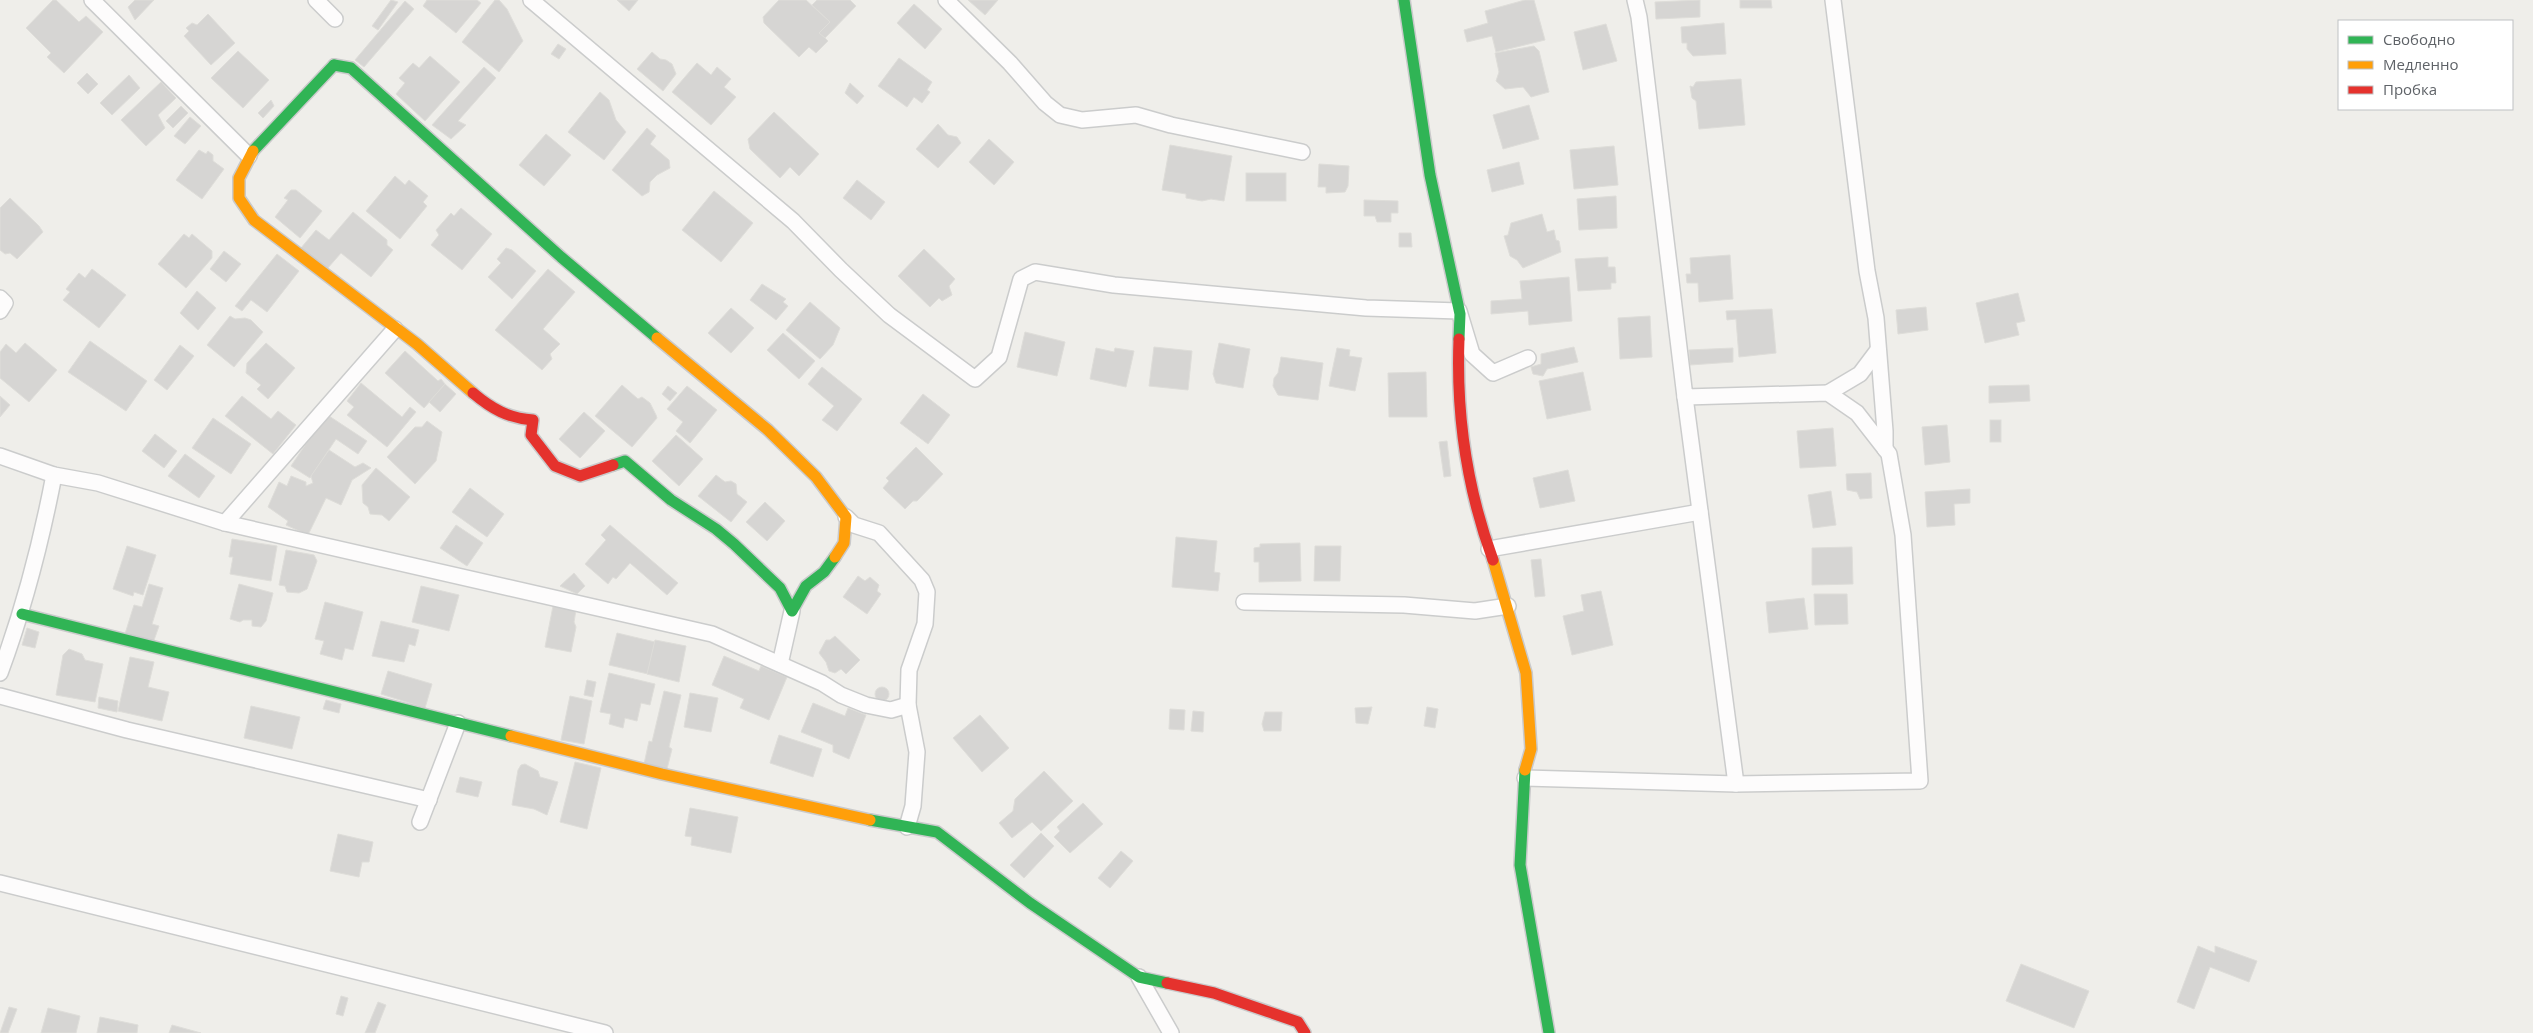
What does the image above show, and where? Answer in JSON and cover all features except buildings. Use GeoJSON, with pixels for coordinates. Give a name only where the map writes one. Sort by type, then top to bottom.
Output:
{"type":"FeatureCollection","features":[{"type":"Feature","properties":{"kind":"street"},"geometry":{"type":"LineString","coordinates":[[92,0],[249,156]]}},
{"type":"Feature","properties":{"kind":"street"},"geometry":{"type":"LineString","coordinates":[[316,0],[334,19]]}},
{"type":"Feature","properties":{"kind":"street"},"geometry":{"type":"LineString","coordinates":[[531,0],[793,221],[889,315],[975,379],[999,356],[1022,280],[1035,272],[1114,285],[1366,308],[1459,311]]}},
{"type":"Feature","properties":{"kind":"street"},"geometry":{"type":"LineString","coordinates":[[946,0],[1010,63],[1045,103],[1060,115],[1082,120],[1136,115],[1171,125],[1302,152]]}},
{"type":"Feature","properties":{"kind":"street"},"geometry":{"type":"LineString","coordinates":[[1404,0],[1430,175],[1459,311],[1472,354],[1493,373],[1528,358]]}},
{"type":"Feature","properties":{"kind":"street"},"geometry":{"type":"LineString","coordinates":[[1635,0],[1639,17],[1685,397],[1736,784]]}},
{"type":"Feature","properties":{"kind":"street"},"geometry":{"type":"LineString","coordinates":[[1833,0],[1878,350],[1886,431],[1885,449]]}},
{"type":"Feature","properties":{"kind":"street"},"geometry":{"type":"LineString","coordinates":[[792,611],[780,588],[734,544],[716,529],[671,500],[625,461],[580,476],[555,466],[531,435],[533,420],[517,419],[492,409],[417,344],[254,220],[239,198],[239,178],[249,156],[334,65],[352,68],[362,80],[561,257],[768,430],[816,477],[846,518],[854,525],[879,533],[922,580],[927,592],[926,624],[910,670],[908,705],[917,752],[913,806],[907,827]]}},
{"type":"Feature","properties":{"kind":"street"},"geometry":{"type":"LineString","coordinates":[[0,298],[5,303],[0,311]]}},
{"type":"Feature","properties":{"kind":"street"},"geometry":{"type":"LineString","coordinates":[[1459,311],[1457,384],[1464,448],[1478,518],[1508,606],[1526,673],[1531,749],[1525,778],[1520,865],[1549,1033]]}},
{"type":"Feature","properties":{"kind":"street"},"geometry":{"type":"LineString","coordinates":[[225,523],[395,329]]}},
{"type":"Feature","properties":{"kind":"street"},"geometry":{"type":"LineString","coordinates":[[1685,397],[1828,393],[1860,374],[1878,350]]}},
{"type":"Feature","properties":{"kind":"street"},"geometry":{"type":"LineString","coordinates":[[1525,778],[1736,784],[1920,780],[1903,536],[1889,454],[1858,413],[1828,393]]}},
{"type":"Feature","properties":{"kind":"street"},"geometry":{"type":"LineString","coordinates":[[0,456],[54,475],[98,483],[225,523],[712,634],[822,683],[841,695],[866,705],[891,710],[908,705]]}},
{"type":"Feature","properties":{"kind":"street"},"geometry":{"type":"LineString","coordinates":[[0,673],[22,614],[42,537],[54,475]]}},
{"type":"Feature","properties":{"kind":"street"},"geometry":{"type":"LineString","coordinates":[[1489,549],[1700,512]]}},
{"type":"Feature","properties":{"kind":"street"},"geometry":{"type":"LineString","coordinates":[[780,664],[792,611],[806,586],[824,572],[844,543],[846,518]]}},
{"type":"Feature","properties":{"kind":"street"},"geometry":{"type":"LineString","coordinates":[[1244,602],[1404,605],[1475,611],[1508,606]]}},
{"type":"Feature","properties":{"kind":"street"},"geometry":{"type":"LineString","coordinates":[[22,614],[458,723],[832,813],[937,832],[1030,903],[1139,977],[1214,993],[1298,1022],[1305,1033]]}},
{"type":"Feature","properties":{"kind":"street"},"geometry":{"type":"LineString","coordinates":[[0,696],[127,730],[429,800]]}},
{"type":"Feature","properties":{"kind":"street"},"geometry":{"type":"LineString","coordinates":[[420,822],[458,723]]}},
{"type":"Feature","properties":{"kind":"street"},"geometry":{"type":"LineString","coordinates":[[0,883],[605,1033]]}},
{"type":"Feature","properties":{"kind":"street"},"geometry":{"type":"LineString","coordinates":[[1139,977],[1171,1033]]}},
{"type":"Feature","properties":{"kind":"traffic: fast"},"geometry":{"type":"LineString","coordinates":[[1404,0],[1430,175],[1460,314],[1459,339]]}},
{"type":"Feature","properties":{"kind":"traffic: fast"},"geometry":{"type":"LineString","coordinates":[[334,65],[351,68],[561,257],[657,338]]}},
{"type":"Feature","properties":{"kind":"traffic: fast"},"geometry":{"type":"LineString","coordinates":[[253,151],[334,65]]}},
{"type":"Feature","properties":{"kind":"traffic: fast"},"geometry":{"type":"LineString","coordinates":[[613,465],[625,461],[671,500],[716,529],[780,588],[792,611],[806,586],[824,572],[835,557]]}},
{"type":"Feature","properties":{"kind":"traffic: fast"},"geometry":{"type":"LineString","coordinates":[[22,614],[511,736]]}},
{"type":"Feature","properties":{"kind":"traffic: fast"},"geometry":{"type":"LineString","coordinates":[[1525,770],[1520,865],[1549,1033]]}},
{"type":"Feature","properties":{"kind":"traffic: fast"},"geometry":{"type":"LineString","coordinates":[[870,820],[937,832],[1030,903],[1139,977],[1167,983]]}},
{"type":"Feature","properties":{"kind":"traffic: slow"},"geometry":{"type":"LineString","coordinates":[[253,151],[239,178],[239,198],[254,220],[417,344],[473,393]]}},
{"type":"Feature","properties":{"kind":"traffic: slow"},"geometry":{"type":"LineString","coordinates":[[657,338],[768,430],[816,477],[846,517],[844,543],[835,557]]}},
{"type":"Feature","properties":{"kind":"traffic: slow"},"geometry":{"type":"LineString","coordinates":[[1493,560],[1526,673],[1531,749],[1525,770]]}},
{"type":"Feature","properties":{"kind":"traffic: slow"},"geometry":{"type":"LineString","coordinates":[[511,736],[662,774],[870,820]]}},
{"type":"Feature","properties":{"kind":"traffic: jam"},"geometry":{"type":"LineString","coordinates":[[1459,339],[1459,396],[1465,451],[1476,506],[1493,560]]}},
{"type":"Feature","properties":{"kind":"traffic: jam"},"geometry":{"type":"LineString","coordinates":[[473,393],[501,412],[533,420],[531,435],[555,466],[580,476],[613,465]]}},
{"type":"Feature","properties":{"kind":"traffic: jam"},"geometry":{"type":"LineString","coordinates":[[1167,983],[1214,993],[1298,1022],[1305,1033]]}}]}
